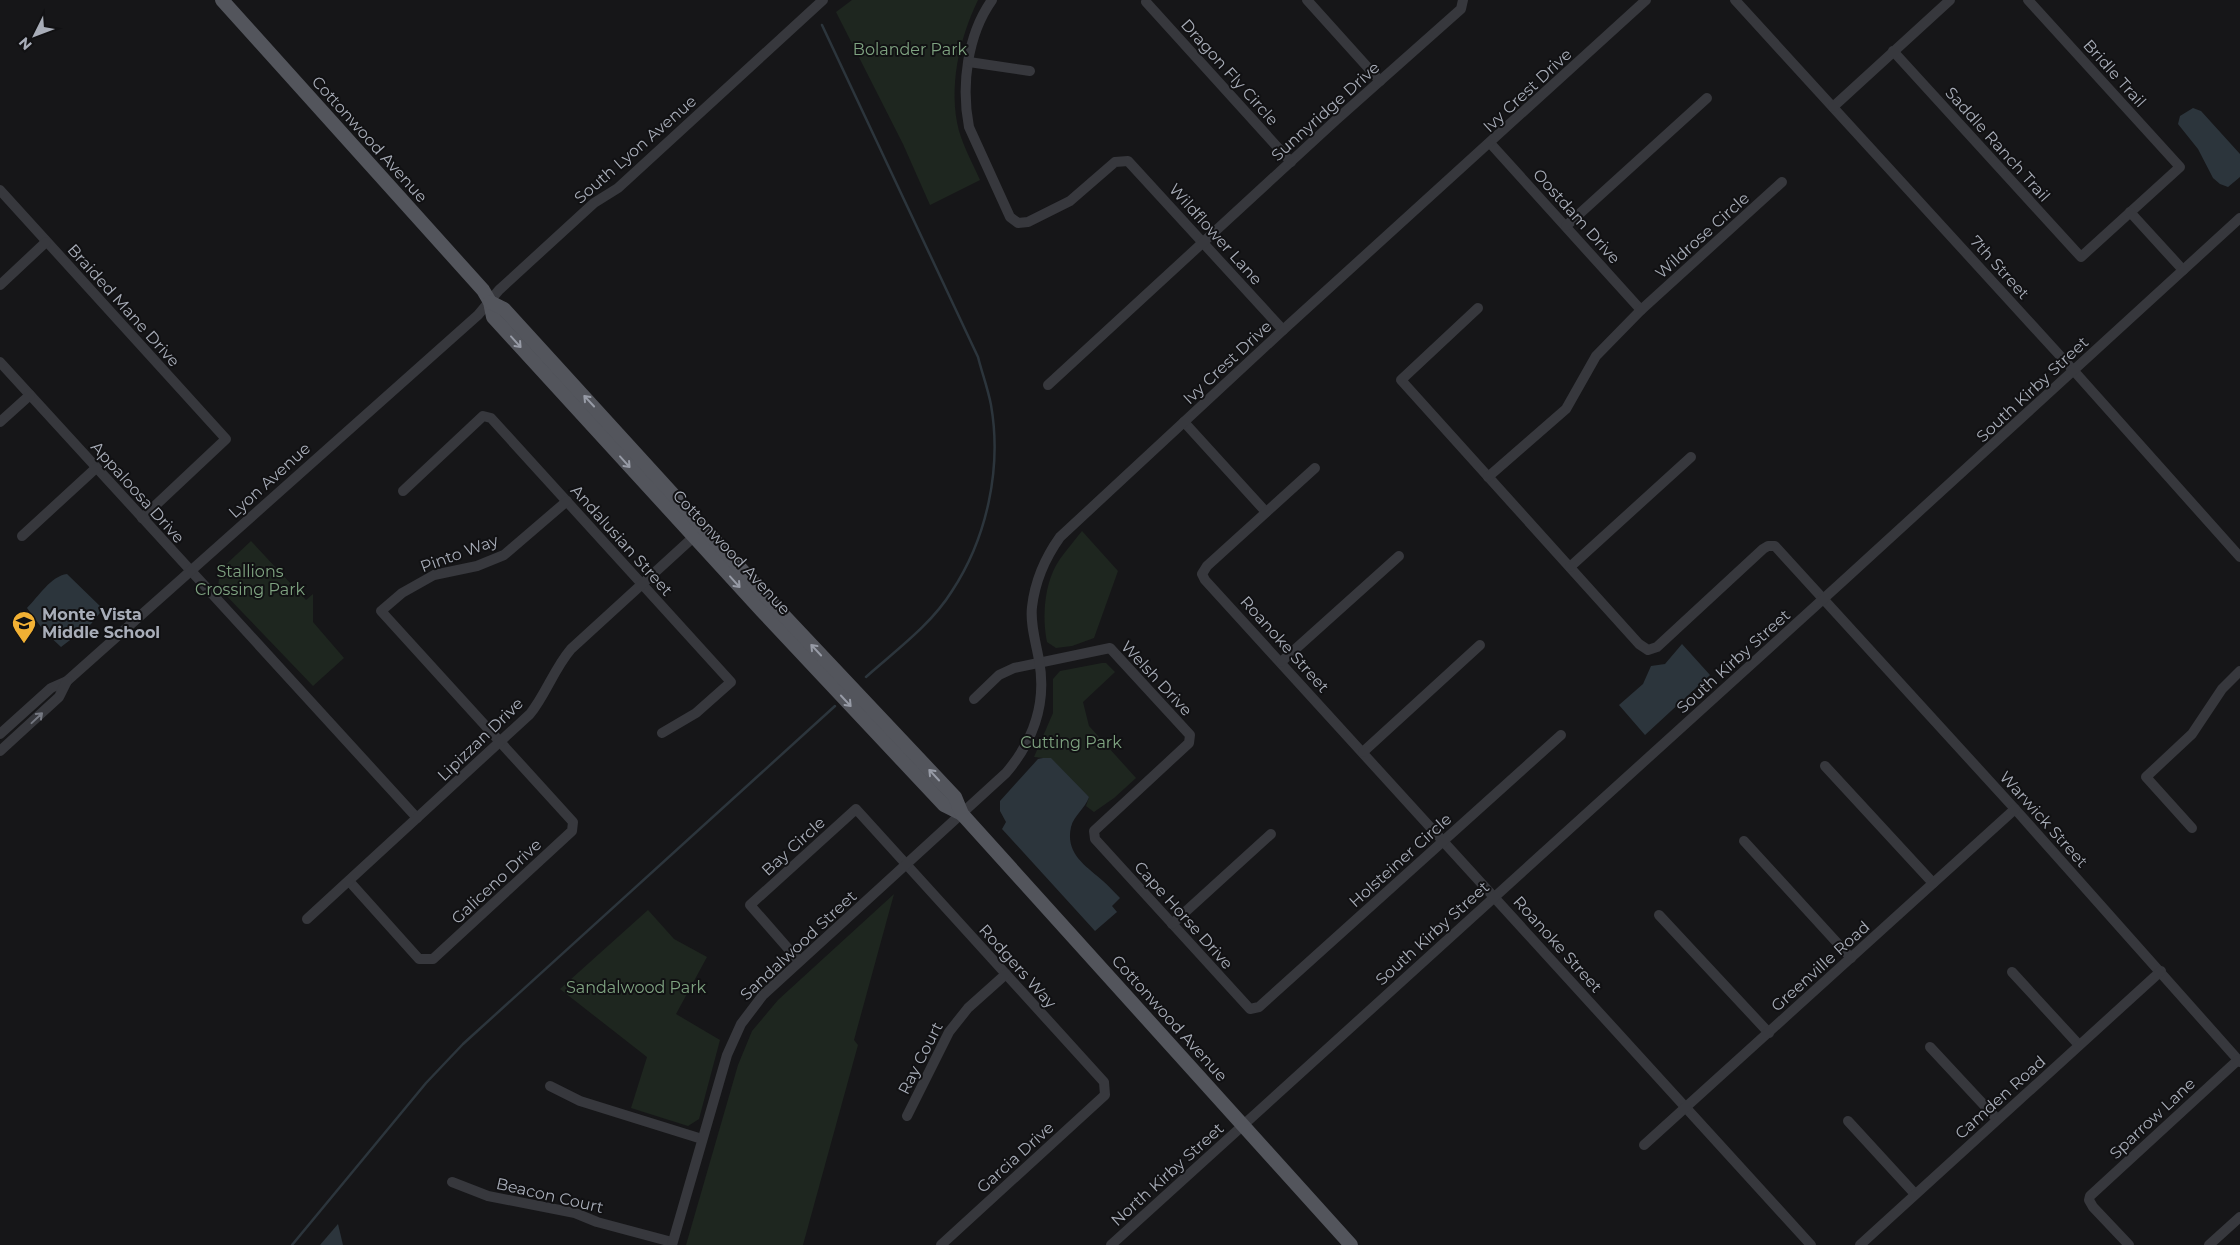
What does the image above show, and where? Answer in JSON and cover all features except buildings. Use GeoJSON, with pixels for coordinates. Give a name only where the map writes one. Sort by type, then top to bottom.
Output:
{"type":"FeatureCollection","features":[{"type":"Feature","properties":{"kind":"main road","name":"Cottonwood Avenue"},"geometry":{"type":"LineString","coordinates":[[222,0],[483,290],[490,302],[504,309],[699,533],[944,805],[962,814],[1351,1245]]}},
{"type":"Feature","properties":{"kind":"street","name":"South Lyon Avenue"},"geometry":{"type":"LineString","coordinates":[[490,302],[499,290],[594,203],[618,188],[823,0]]}},
{"type":"Feature","properties":{"kind":"street"},"geometry":{"type":"LineString","coordinates":[[992,0],[977,26],[969,62],[1030,71]]}},
{"type":"Feature","properties":{"kind":"street"},"geometry":{"type":"LineString","coordinates":[[1307,0],[1380,81]]}},
{"type":"Feature","properties":{"kind":"street","name":"Sunnyridge Drive"},"geometry":{"type":"LineString","coordinates":[[1048,385],[1461,9],[1464,0]]}},
{"type":"Feature","properties":{"kind":"street","name":"Ivy Crest Drive"},"geometry":{"type":"LineString","coordinates":[[962,814],[1006,773],[1018,758],[1036,723],[1042,684],[1032,608],[1040,572],[1049,553],[1060,537],[1283,330],[1646,0]]}},
{"type":"Feature","properties":{"kind":"street","name":"7th Street"},"geometry":{"type":"LineString","coordinates":[[1735,0],[2074,371],[2240,557]]}},
{"type":"Feature","properties":{"kind":"street"},"geometry":{"type":"LineString","coordinates":[[1833,107],[1950,0]]}},
{"type":"Feature","properties":{"kind":"street","name":"Bridle Trail"},"geometry":{"type":"LineString","coordinates":[[2028,0],[2180,167],[2130,212]]}},
{"type":"Feature","properties":{"kind":"street","name":"Dragon Fly Circle"},"geometry":{"type":"LineString","coordinates":[[1146,2],[1291,162]]}},
{"type":"Feature","properties":{"kind":"street","name":"Saddle Ranch Trail"},"geometry":{"type":"LineString","coordinates":[[1893,51],[2081,257],[2130,212]]}},
{"type":"Feature","properties":{"kind":"street","name":"Wildflower Lane"},"geometry":{"type":"LineString","coordinates":[[969,62],[966,84],[969,127],[1010,217],[1018,223],[1028,222],[1070,201],[1115,162],[1124,160],[1132,164],[1283,330]]}},
{"type":"Feature","properties":{"kind":"street"},"geometry":{"type":"LineString","coordinates":[[1566,226],[1707,98]]}},
{"type":"Feature","properties":{"kind":"street","name":"Oostdam Drive"},"geometry":{"type":"LineString","coordinates":[[1490,143],[1641,310]]}},
{"type":"Feature","properties":{"kind":"street","name":"Wildrose Circle"},"geometry":{"type":"LineString","coordinates":[[1488,477],[1566,409],[1596,356],[1641,310],[1782,182]]}},
{"type":"Feature","properties":{"kind":"street","name":"Braided Mane Drive"},"geometry":{"type":"LineString","coordinates":[[0,190],[226,439],[142,518]]}},
{"type":"Feature","properties":{"kind":"street"},"geometry":{"type":"LineString","coordinates":[[2130,212],[2183,270]]}},
{"type":"Feature","properties":{"kind":"street","name":"South Kirby Street"},"geometry":{"type":"LineString","coordinates":[[1243,1124],[1824,599],[2240,218]]}},
{"type":"Feature","properties":{"kind":"street"},"geometry":{"type":"LineString","coordinates":[[0,285],[46,242]]}},
{"type":"Feature","properties":{"kind":"street","name":"Lyon Avenue"},"geometry":{"type":"LineString","coordinates":[[0,734],[51,688],[67,681],[490,302]]}},
{"type":"Feature","properties":{"kind":"street"},"geometry":{"type":"LineString","coordinates":[[1478,308],[1401,380],[1570,567],[1691,457]]}},
{"type":"Feature","properties":{"kind":"street","name":"Appaloosa Drive"},"geometry":{"type":"LineString","coordinates":[[0,362],[417,818]]}},
{"type":"Feature","properties":{"kind":"street"},"geometry":{"type":"LineString","coordinates":[[0,422],[30,395]]}},
{"type":"Feature","properties":{"kind":"street","name":"Andalusian Street"},"geometry":{"type":"LineString","coordinates":[[403,491],[483,416],[491,418],[731,682],[696,713],[662,733]]}},
{"type":"Feature","properties":{"kind":"street"},"geometry":{"type":"LineString","coordinates":[[1184,422],[1266,512],[1315,468]]}},
{"type":"Feature","properties":{"kind":"street"},"geometry":{"type":"LineString","coordinates":[[22,536],[96,468]]}},
{"type":"Feature","properties":{"kind":"street","name":"Pinto Way"},"geometry":{"type":"LineString","coordinates":[[500,742],[381,611],[402,593],[434,575],[478,566],[504,554],[567,501]]}},
{"type":"Feature","properties":{"kind":"street","name":"Roanoke Street"},"geometry":{"type":"LineString","coordinates":[[1266,512],[1207,566],[1202,574],[1811,1245]]}},
{"type":"Feature","properties":{"kind":"street","name":"Lipizzan Drive"},"geometry":{"type":"LineString","coordinates":[[307,919],[500,742],[538,703],[554,671],[571,649],[699,533]]}},
{"type":"Feature","properties":{"kind":"street","name":"Warwick Street"},"geometry":{"type":"LineString","coordinates":[[1570,567],[1639,644],[1648,650],[1657,646],[1768,546],[1776,546],[2015,809],[2239,1060]]}},
{"type":"Feature","properties":{"kind":"street"},"geometry":{"type":"LineString","coordinates":[[1281,662],[1399,556]]}},
{"type":"Feature","properties":{"kind":"street"},"geometry":{"type":"LineString","coordinates":[[1363,752],[1480,645]]}},
{"type":"Feature","properties":{"kind":"street","name":"Welsh Drive"},"geometry":{"type":"LineString","coordinates":[[1040,662],[1110,648],[1190,735],[1189,743],[1094,831]]}},
{"type":"Feature","properties":{"kind":"street"},"geometry":{"type":"LineString","coordinates":[[974,699],[1006,671],[1040,662]]}},
{"type":"Feature","properties":{"kind":"street"},"geometry":{"type":"LineString","coordinates":[[2192,828],[2146,777],[2192,734],[2222,689],[2240,671]]}},
{"type":"Feature","properties":{"kind":"street","name":"Lyon Avenue"},"geometry":{"type":"LineString","coordinates":[[0,751],[59,697],[67,681]]}},
{"type":"Feature","properties":{"kind":"street","name":"Holsteiner Circle"},"geometry":{"type":"LineString","coordinates":[[1259,1007],[1561,735]]}},
{"type":"Feature","properties":{"kind":"street","name":"Galiceno Drive"},"geometry":{"type":"LineString","coordinates":[[349,881],[419,959],[433,959],[572,831],[573,822],[500,742]]}},
{"type":"Feature","properties":{"kind":"street"},"geometry":{"type":"LineString","coordinates":[[1825,766],[1933,883]]}},
{"type":"Feature","properties":{"kind":"street","name":"Bay Circle"},"geometry":{"type":"LineString","coordinates":[[799,961],[750,905],[757,898],[856,809],[906,864]]}},
{"type":"Feature","properties":{"kind":"street","name":"Greenville Road"},"geometry":{"type":"LineString","coordinates":[[1644,1145],[2015,809]]}},
{"type":"Feature","properties":{"kind":"street","name":"Sandalwood Street"},"geometry":{"type":"LineString","coordinates":[[672,1243],[727,1055],[741,1024],[763,995],[962,814]]}},
{"type":"Feature","properties":{"kind":"street","name":"Cape Horse Drive"},"geometry":{"type":"LineString","coordinates":[[1094,831],[1095,839],[1250,1009],[1259,1007]]}},
{"type":"Feature","properties":{"kind":"street"},"geometry":{"type":"LineString","coordinates":[[1172,924],[1271,834]]}},
{"type":"Feature","properties":{"kind":"street"},"geometry":{"type":"LineString","coordinates":[[1744,841],[1851,958]]}},
{"type":"Feature","properties":{"kind":"street","name":"Rodgers Way"},"geometry":{"type":"LineString","coordinates":[[906,864],[1104,1082],[1106,1089]]}},
{"type":"Feature","properties":{"kind":"street"},"geometry":{"type":"LineString","coordinates":[[1660,915],[1769,1033]]}},
{"type":"Feature","properties":{"kind":"street"},"geometry":{"type":"LineString","coordinates":[[2012,972],[2079,1045]]}},
{"type":"Feature","properties":{"kind":"street","name":"Camden Road"},"geometry":{"type":"LineString","coordinates":[[1860,1245],[2160,972]]}},
{"type":"Feature","properties":{"kind":"street","name":"Ray Court"},"geometry":{"type":"LineString","coordinates":[[907,1116],[948,1032],[968,1008],[1006,974]]}},
{"type":"Feature","properties":{"kind":"street"},"geometry":{"type":"LineString","coordinates":[[1930,1046],[1997,1119]]}},
{"type":"Feature","properties":{"kind":"street","name":"Sparrow Lane"},"geometry":{"type":"LineString","coordinates":[[2129,1245],[2093,1207],[2089,1200],[2093,1193],[2239,1060]]}},
{"type":"Feature","properties":{"kind":"street"},"geometry":{"type":"LineString","coordinates":[[550,1086],[580,1101],[702,1139]]}},
{"type":"Feature","properties":{"kind":"street","name":"Garcia Drive"},"geometry":{"type":"LineString","coordinates":[[941,1245],[1105,1095],[1106,1089]]}},
{"type":"Feature","properties":{"kind":"street"},"geometry":{"type":"LineString","coordinates":[[1848,1121],[1915,1194]]}},
{"type":"Feature","properties":{"kind":"street","name":"North Kirby Street"},"geometry":{"type":"LineString","coordinates":[[1111,1245],[1243,1124]]}},
{"type":"Feature","properties":{"kind":"street","name":"Beacon Court"},"geometry":{"type":"LineString","coordinates":[[452,1182],[488,1196],[575,1213],[597,1222],[672,1243]]}},
{"type":"Feature","properties":{"kind":"street"},"geometry":{"type":"LineString","coordinates":[[2209,1245],[2240,1217]]}},
{"type":"Feature","properties":{"kind":"green space","name":"Bolander Park"},"geometry":{"type":"Polygon","coordinates":[[[852,0],[978,0],[965,31],[957,64],[955,98],[959,131],[980,180],[930,205],[903,144],[836,12],[852,0]]]}},
{"type":"Feature","properties":{"kind":"green space"},"geometry":{"type":"Polygon","coordinates":[[[1082,531],[1118,571],[1094,638],[1072,646],[1056,648],[1047,642],[1045,632],[1045,610],[1048,589],[1060,559],[1082,531]]]}},
{"type":"Feature","properties":{"kind":"green space","name":"Stallions Crossing Park"},"geometry":{"type":"Polygon","coordinates":[[[251,541],[306,600],[313,594],[313,622],[344,658],[313,686],[218,587],[220,570],[251,541]]]}},
{"type":"Feature","properties":{"kind":"green space","name":"Cutting Park"},"geometry":{"type":"Polygon","coordinates":[[[1106,663],[1115,672],[1083,702],[1089,726],[1136,778],[1114,798],[1094,812],[1086,806],[1089,797],[1043,758],[1034,757],[1053,713],[1053,679],[1060,671],[1106,663]]]}},
{"type":"Feature","properties":{"kind":"green space"},"geometry":{"type":"Polygon","coordinates":[[[894,894],[854,1040],[858,1045],[803,1245],[686,1245],[738,1065],[752,1031],[778,1000],[894,894]]]}},
{"type":"Feature","properties":{"kind":"green space","name":"Sandalwood Park"},"geometry":{"type":"Polygon","coordinates":[[[648,910],[674,939],[707,957],[676,1014],[720,1040],[699,1119],[688,1126],[631,1108],[647,1057],[560,989],[648,910]]]}},
{"type":"Feature","properties":{"kind":"shaded area"},"geometry":{"type":"Polygon","coordinates":[[[2193,108],[2201,111],[2240,154],[2240,177],[2228,187],[2220,184],[2213,178],[2198,149],[2178,124],[2180,116],[2193,108]]]}},
{"type":"Feature","properties":{"kind":"shaded area"},"geometry":{"type":"Polygon","coordinates":[[[67,574],[103,609],[91,624],[61,647],[44,631],[27,608],[50,583],[67,574]]]}},
{"type":"Feature","properties":{"kind":"shaded area"},"geometry":{"type":"Polygon","coordinates":[[[1682,644],[1710,675],[1645,735],[1619,705],[1643,684],[1651,666],[1665,664],[1682,644]]]}},
{"type":"Feature","properties":{"kind":"shaded area"},"geometry":{"type":"Polygon","coordinates":[[[1051,758],[1089,797],[1072,823],[1071,845],[1078,859],[1120,898],[1112,906],[1117,912],[1095,931],[1002,829],[1006,822],[1000,811],[1000,801],[1038,759],[1051,758]]]}},
{"type":"Feature","properties":{"kind":"shaded area"},"geometry":{"type":"Polygon","coordinates":[[[338,1224],[343,1245],[320,1245],[338,1224]]]}},
{"type":"Feature","properties":{"kind":"waterway"},"geometry":{"type":"LineString","coordinates":[[822,25],[978,357],[990,399],[994,429],[993,478],[989,502],[983,525],[964,570],[952,591],[934,615],[866,677]]}},
{"type":"Feature","properties":{"kind":"waterway"},"geometry":{"type":"LineString","coordinates":[[292,1245],[426,1083],[463,1044],[835,706]]}},
{"type":"Feature","properties":{"kind":"place","name":"Monte Vista Middle School"},"geometry":{"type":"Point","coordinates":[24,644]}}]}
